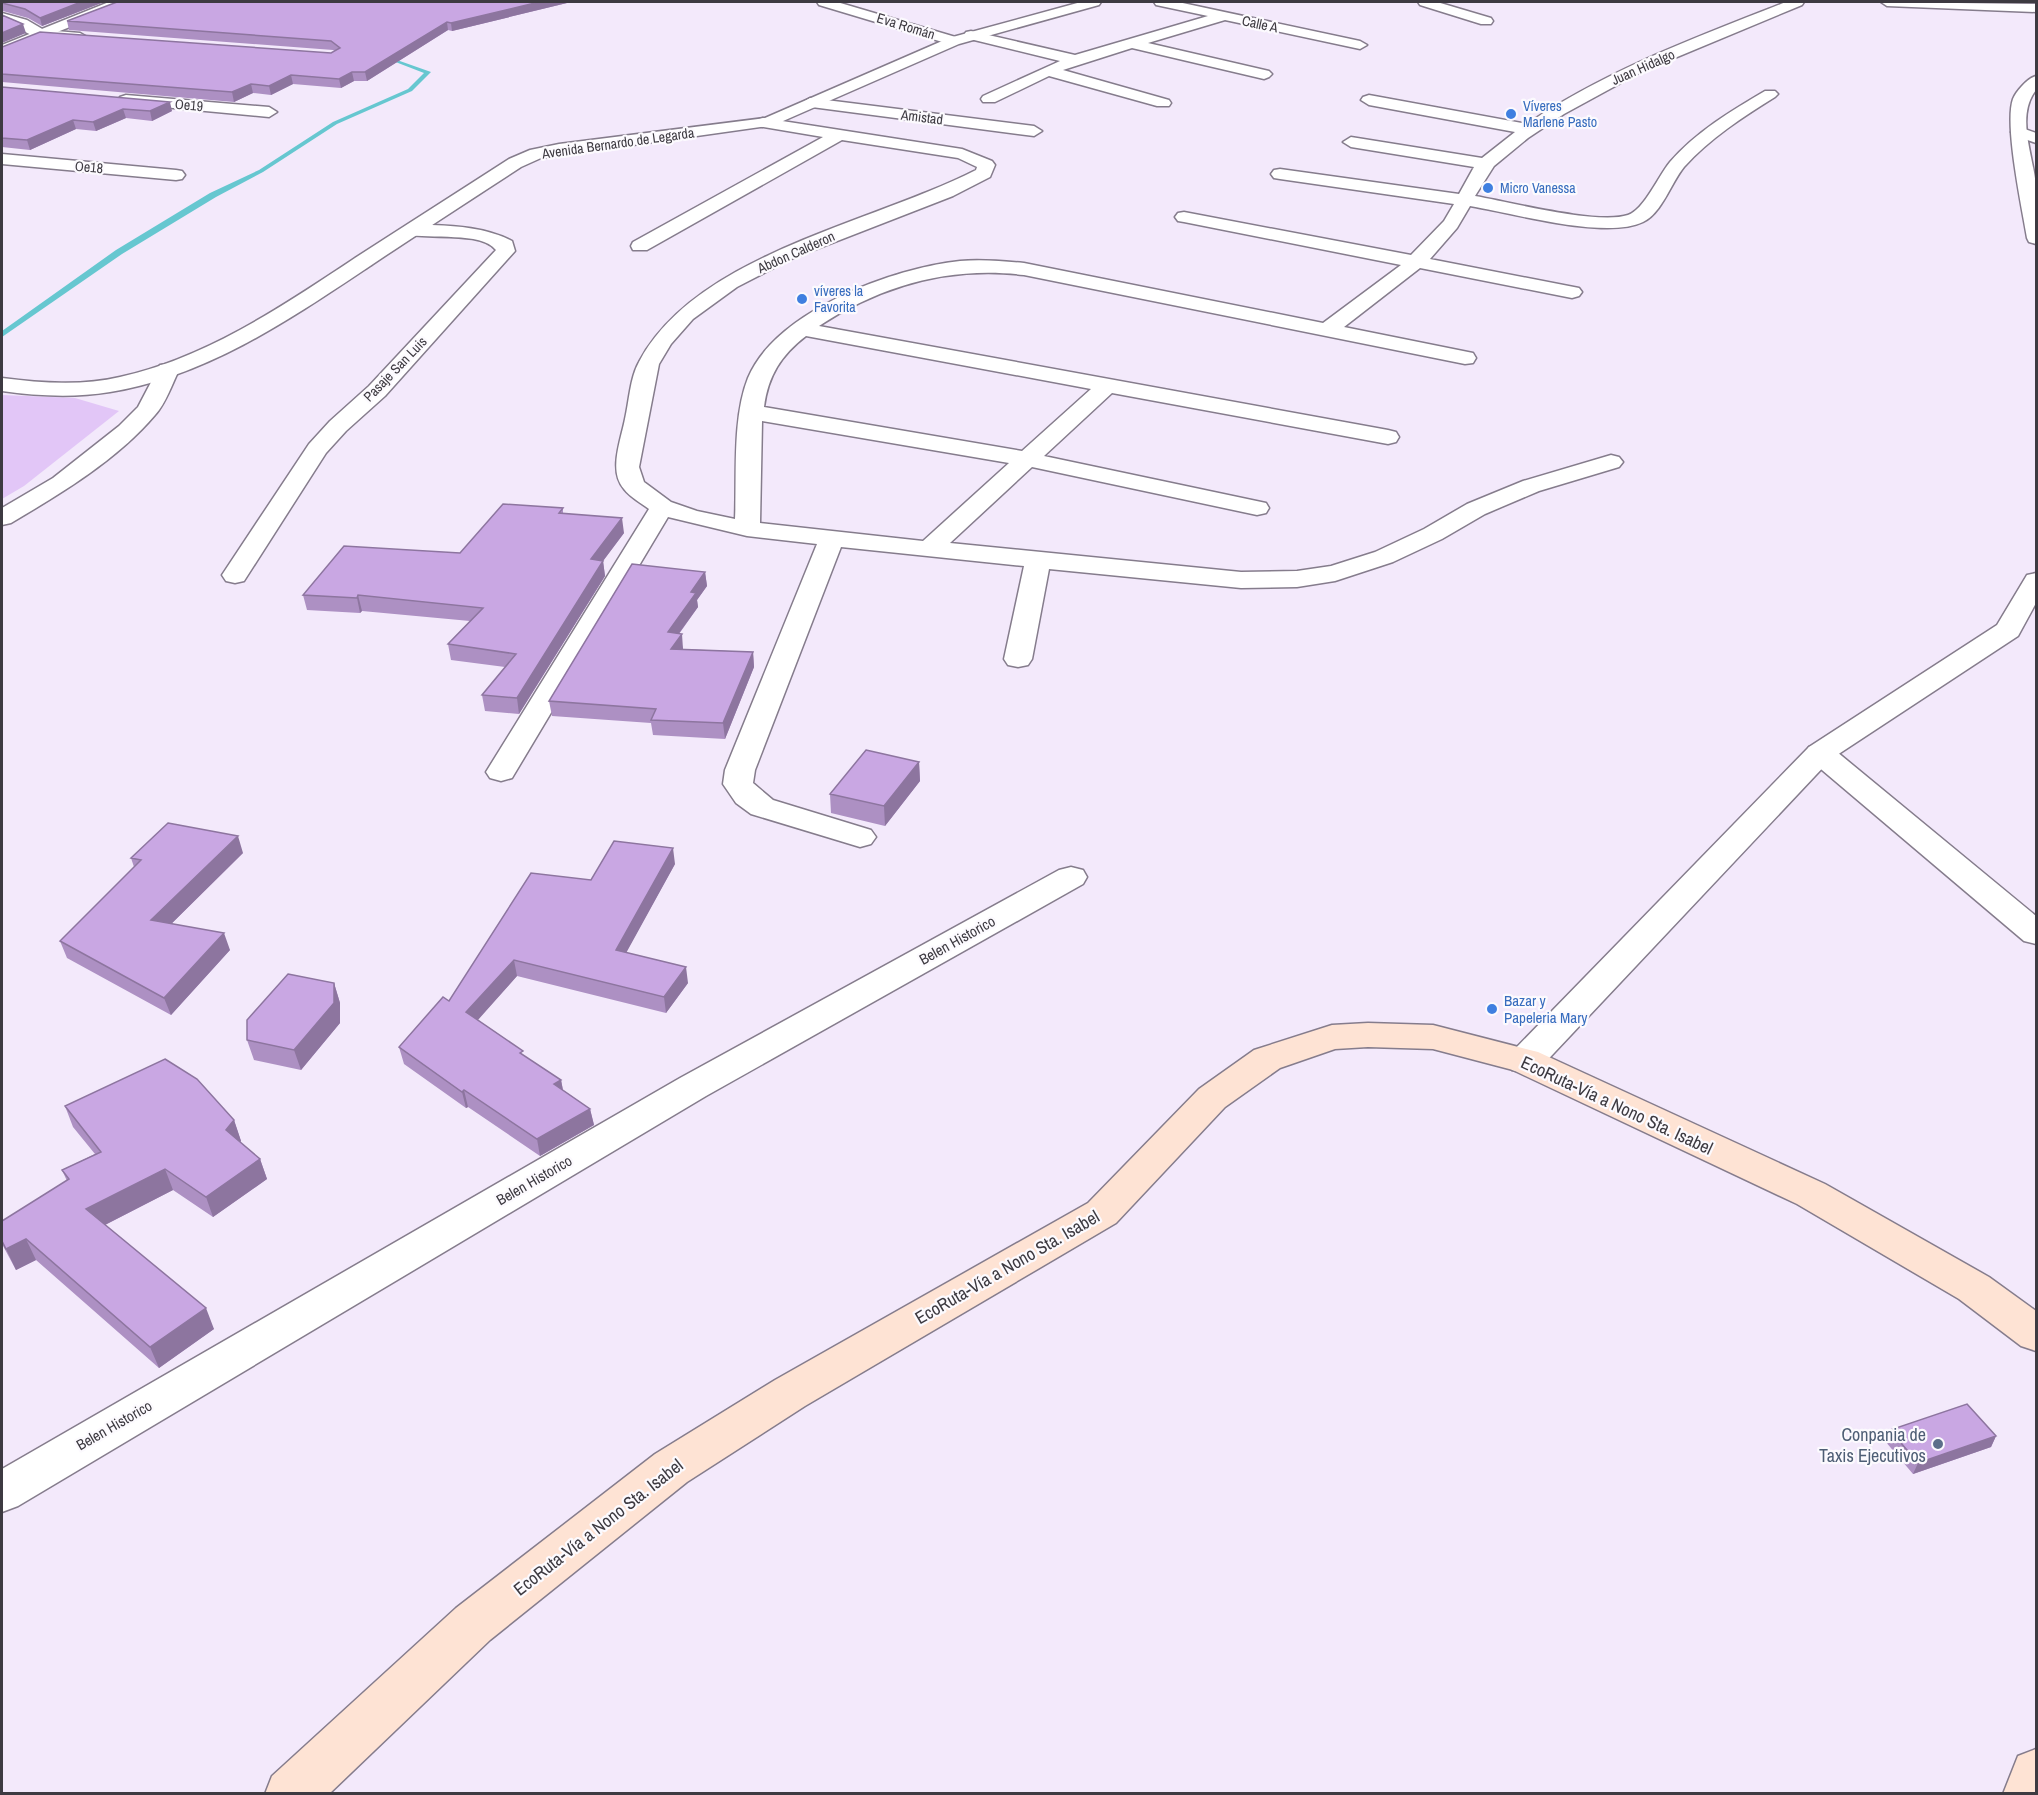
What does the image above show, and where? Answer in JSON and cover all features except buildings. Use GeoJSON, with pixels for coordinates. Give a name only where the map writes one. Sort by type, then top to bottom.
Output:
{"type":"FeatureCollection","features":[{"type":"Feature","properties":{"kind":"main road","name":"EcoRuta-Vía a Nono Sta. Isabel"},"geometry":{"type":"LineString","coordinates":[[291,1794],[473,1624],[671,1468],[790,1393],[1102,1213],[1212,1098],[1267,1059],[1332,1037],[1368,1035],[1433,1037],[1525,1061],[1811,1194],[1974,1288],[2037,1334]]}},
{"type":"Feature","properties":{"kind":"main road"},"geometry":{"type":"LineString","coordinates":[[2029,1794],[2037,1774]]}},
{"type":"Feature","properties":{"kind":"street"},"geometry":{"type":"LineString","coordinates":[[2,50],[120,2]]}},
{"type":"Feature","properties":{"kind":"street","name":"Eva Román"},"geometry":{"type":"LineString","coordinates":[[824,2],[962,38],[1075,60]]}},
{"type":"Feature","properties":{"kind":"street","name":"Avenida Bernardo de Legarda"},"geometry":{"type":"LineString","coordinates":[[8,386],[94,388],[123,383],[168,370],[292,309],[515,163],[536,154],[559,149],[764,123],[962,38],[1086,2]]}},
{"type":"Feature","properties":{"kind":"street","name":"Calle A"},"geometry":{"type":"LineString","coordinates":[[1161,2],[1360,45]]}},
{"type":"Feature","properties":{"kind":"street"},"geometry":{"type":"LineString","coordinates":[[1425,2],[1486,21]]}},
{"type":"Feature","properties":{"kind":"street","name":"Juan Hidalgo"},"geometry":{"type":"LineString","coordinates":[[1327,330],[1417,260],[1451,224],[1485,164],[1528,129],[1617,78],[1797,2]]}},
{"type":"Feature","properties":{"kind":"street"},"geometry":{"type":"LineString","coordinates":[[1887,2],[2037,8]]}},
{"type":"Feature","properties":{"kind":"street"},"geometry":{"type":"LineString","coordinates":[[989,99],[1048,70],[1075,60],[1224,16]]}},
{"type":"Feature","properties":{"kind":"street"},"geometry":{"type":"LineString","coordinates":[[2,17],[22,23],[41,34]]}},
{"type":"Feature","properties":{"kind":"street"},"geometry":{"type":"LineString","coordinates":[[2,36],[41,34],[99,38]]}},
{"type":"Feature","properties":{"kind":"street"},"geometry":{"type":"LineString","coordinates":[[1132,43],[1264,74]]}},
{"type":"Feature","properties":{"kind":"street"},"geometry":{"type":"LineString","coordinates":[[1048,70],[1163,103]]}},
{"type":"Feature","properties":{"kind":"street"},"geometry":{"type":"LineString","coordinates":[[2037,81],[2021,99],[2019,132],[2037,238]]}},
{"type":"Feature","properties":{"kind":"street"},"geometry":{"type":"LineString","coordinates":[[1280,174],[1465,200],[1602,223],[1635,219],[1643,214],[1666,178],[1695,145],[1720,125],[1770,94]]}},
{"type":"Feature","properties":{"kind":"street","name":"Oe19"},"geometry":{"type":"LineString","coordinates":[[106,98],[269,112]]}},
{"type":"Feature","properties":{"kind":"street"},"geometry":{"type":"LineString","coordinates":[[1369,100],[1528,129]]}},
{"type":"Feature","properties":{"kind":"street","name":"Amistad"},"geometry":{"type":"LineString","coordinates":[[810,103],[1034,131]]}},
{"type":"Feature","properties":{"kind":"street","name":"Abdon Calderon"},"geometry":{"type":"LineString","coordinates":[[764,123],[962,154],[986,165],[984,173],[947,192],[784,255],[730,283],[686,315],[662,341],[648,364],[627,467],[633,485],[662,507],[690,518],[747,529],[1241,580],[1297,579],[1335,573],[1384,557],[1433,534],[1476,509],[1531,486],[1611,462]]}},
{"type":"Feature","properties":{"kind":"street"},"geometry":{"type":"LineString","coordinates":[[2019,132],[2037,138]]}},
{"type":"Feature","properties":{"kind":"street"},"geometry":{"type":"LineString","coordinates":[[640,246],[842,134]]}},
{"type":"Feature","properties":{"kind":"street"},"geometry":{"type":"LineString","coordinates":[[1351,142],[1485,164]]}},
{"type":"Feature","properties":{"kind":"street","name":"Oe18"},"geometry":{"type":"LineString","coordinates":[[2,159],[176,176]]}},
{"type":"Feature","properties":{"kind":"street"},"geometry":{"type":"LineString","coordinates":[[1184,217],[1417,260],[1572,292]]}},
{"type":"Feature","properties":{"kind":"street","name":"Pasaje San Luis"},"geometry":{"type":"LineString","coordinates":[[235,575],[317,449],[338,426],[377,392],[506,251],[505,245],[496,239],[413,230]]}},
{"type":"Feature","properties":{"kind":"street"},"geometry":{"type":"LineString","coordinates":[[747,529],[752,412],[759,378],[774,352],[802,329],[835,309],[895,281],[951,268],[991,266],[1024,269],[1465,358]]}},
{"type":"Feature","properties":{"kind":"street"},"geometry":{"type":"LineString","coordinates":[[802,329],[1389,437]]}},
{"type":"Feature","properties":{"kind":"street"},"geometry":{"type":"LineString","coordinates":[[2,518],[61,483],[127,431],[156,398],[168,370]]}},
{"type":"Feature","properties":{"kind":"street"},"geometry":{"type":"LineString","coordinates":[[929,549],[1108,384]]}},
{"type":"Feature","properties":{"kind":"street"},"geometry":{"type":"LineString","coordinates":[[752,412],[1027,459],[1257,508]]}},
{"type":"Feature","properties":{"kind":"street"},"geometry":{"type":"LineString","coordinates":[[501,772],[662,507]]}},
{"type":"Feature","properties":{"kind":"street"},"geometry":{"type":"LineString","coordinates":[[832,538],[741,770],[738,784],[747,796],[762,807],[860,837]]}},
{"type":"Feature","properties":{"kind":"street"},"geometry":{"type":"LineString","coordinates":[[1018,659],[1038,559]]}},
{"type":"Feature","properties":{"kind":"street"},"geometry":{"type":"LineString","coordinates":[[1525,1061],[1820,753],[2008,630],[2037,581]]}},
{"type":"Feature","properties":{"kind":"street"},"geometry":{"type":"LineString","coordinates":[[1820,753],[2037,933]]}},
{"type":"Feature","properties":{"kind":"street","name":"Belen Historico"},"geometry":{"type":"LineString","coordinates":[[2,1492],[693,1087],[1071,877]]}},
{"type":"Feature","properties":{"kind":"shaded area"},"geometry":{"type":"Polygon","coordinates":[[[2,395],[75,398],[119,411],[24,486],[2,499],[2,395]]]}},
{"type":"Feature","properties":{"kind":"waterway"},"geometry":{"type":"LineString","coordinates":[[2,335],[119,252],[213,195],[261,171],[335,123],[410,90],[428,72],[382,55]]}},
{"type":"Feature","properties":{"kind":"place","name":"Víveres Marlene Pasto"},"geometry":{"type":"Point","coordinates":[1511,114]}},
{"type":"Feature","properties":{"kind":"place","name":"Micro Vanessa"},"geometry":{"type":"Point","coordinates":[1488,188]}},
{"type":"Feature","properties":{"kind":"place","name":"víveres la Favorita"},"geometry":{"type":"Point","coordinates":[802,299]}},
{"type":"Feature","properties":{"kind":"place","name":"Bazar y Papeleria Mary"},"geometry":{"type":"Point","coordinates":[1492,1009]}},
{"type":"Feature","properties":{"kind":"place","name":"Conpania de Taxis Ejecutivos"},"geometry":{"type":"Point","coordinates":[1938,1444]}}]}
